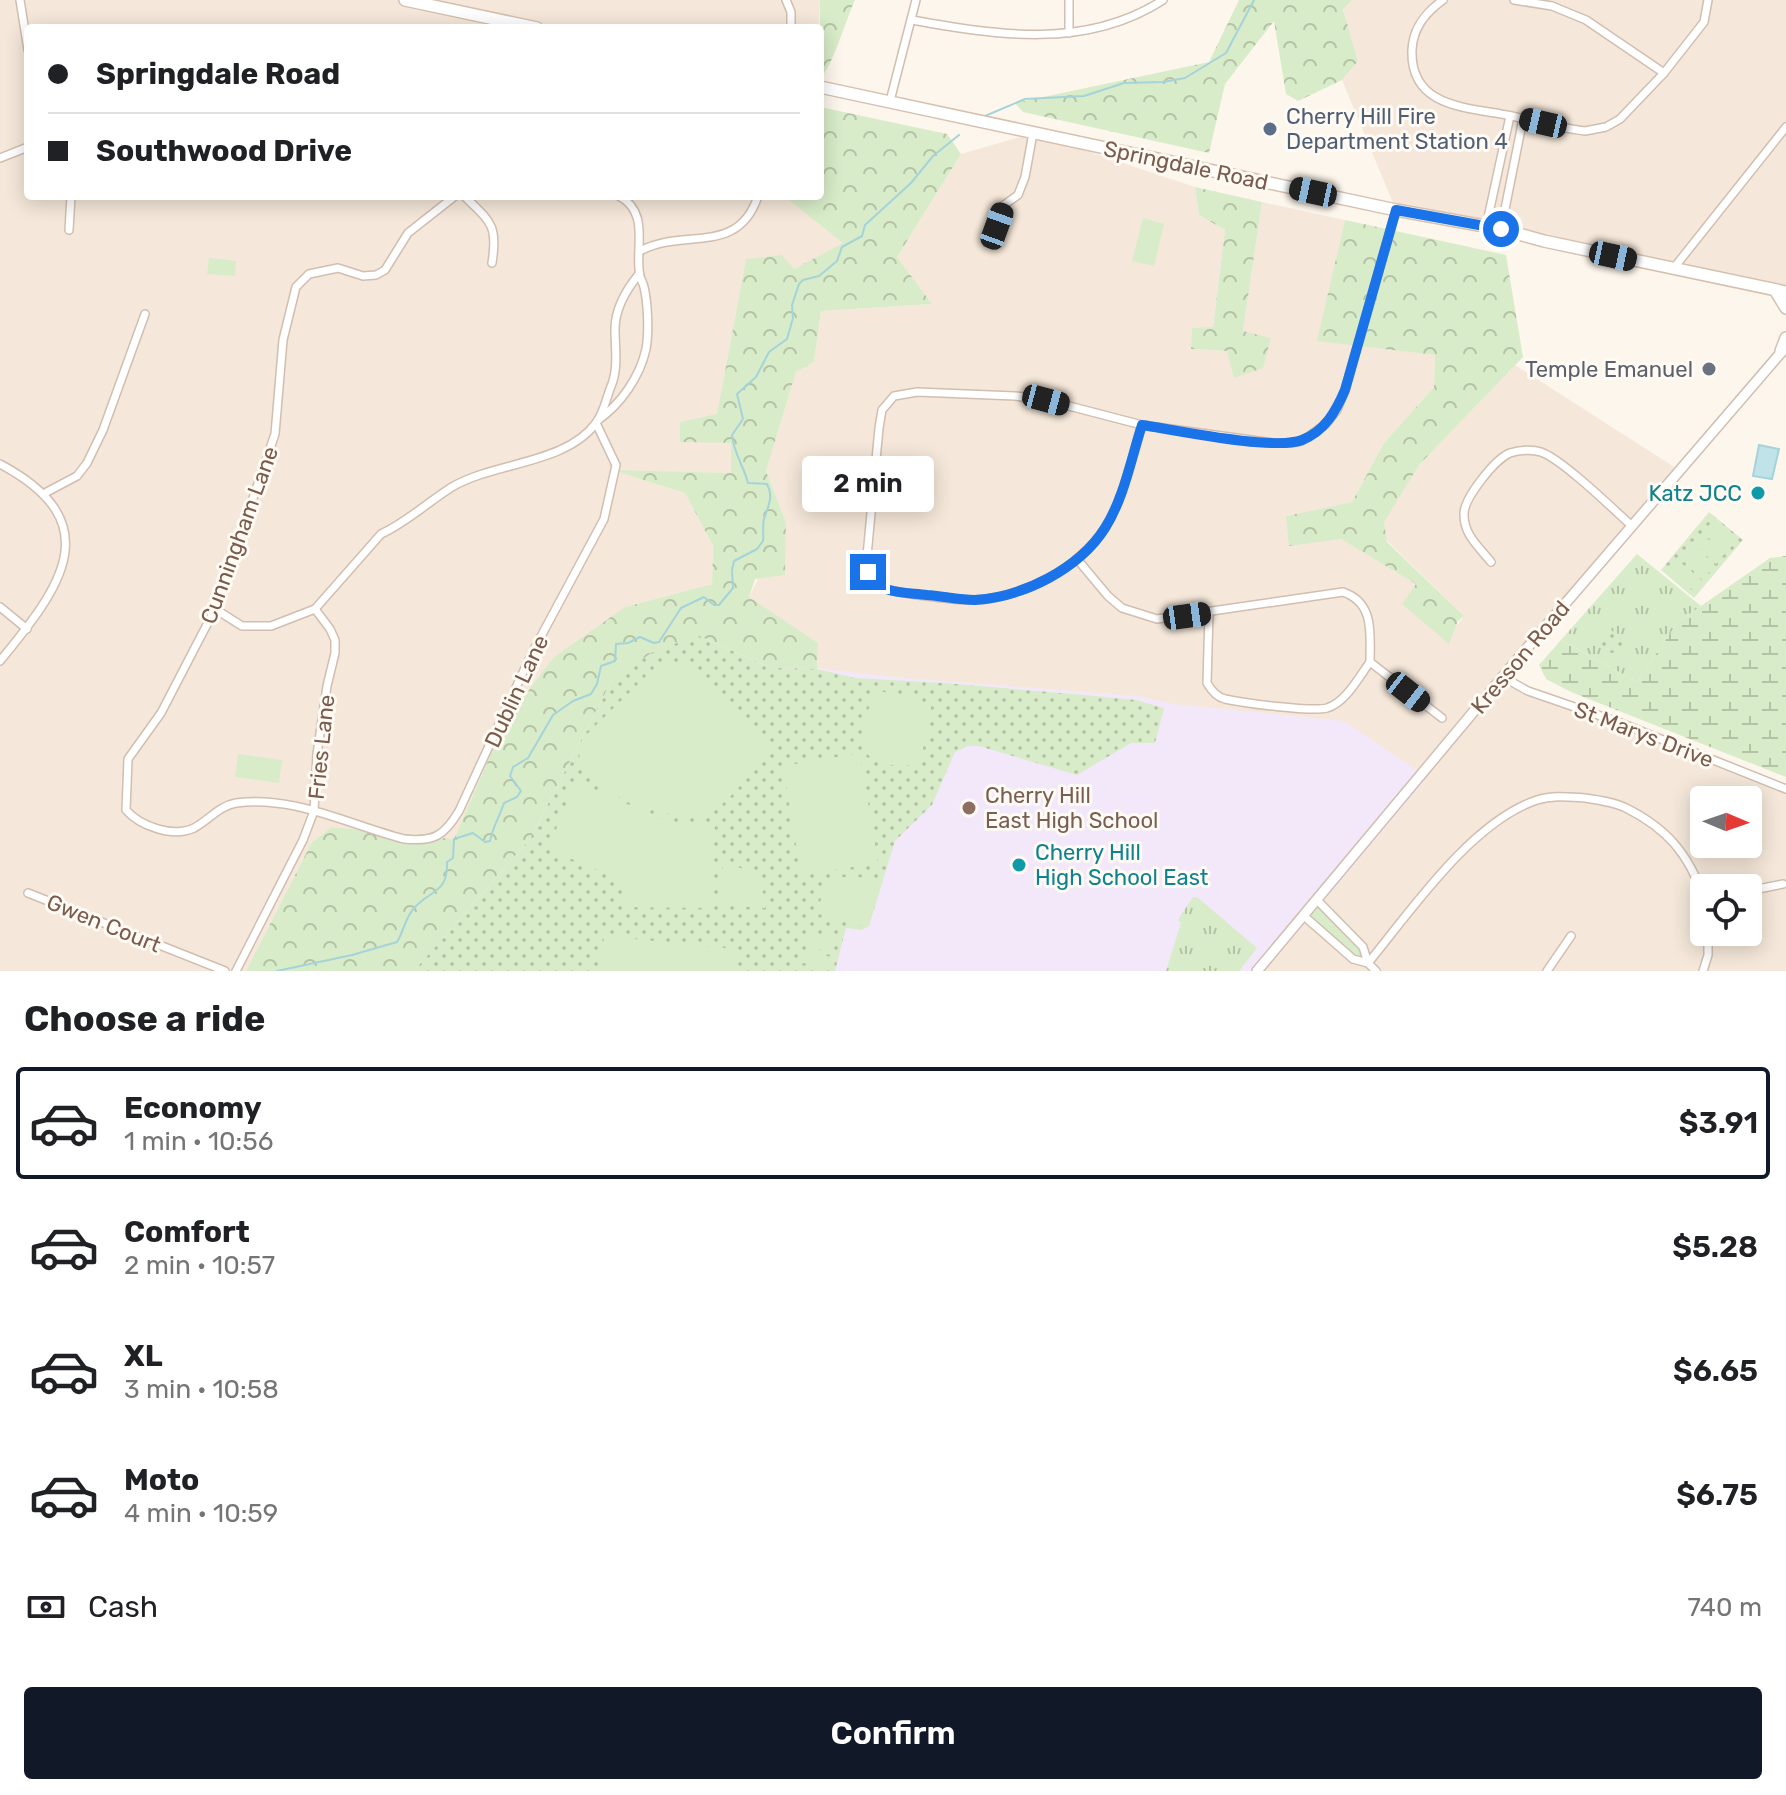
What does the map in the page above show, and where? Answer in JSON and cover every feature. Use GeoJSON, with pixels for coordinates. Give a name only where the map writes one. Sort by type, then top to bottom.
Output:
{"type":"FeatureCollection","features":[{"type":"Feature","properties":{"kind":"main road"},"geometry":{"type":"LineString","coordinates":[[405,0],[518,24]]}},
{"type":"Feature","properties":{"kind":"main road","name":"Springdale Road"},"geometry":{"type":"LineString","coordinates":[[824,88],[1396,210],[1501,229],[1780,291]]}},
{"type":"Feature","properties":{"kind":"main road"},"geometry":{"type":"LineString","coordinates":[[1780,291],[1786,308]]}},
{"type":"Feature","properties":{"kind":"main road"},"geometry":{"type":"LineString","coordinates":[[1784,349],[1786,338]]}},
{"type":"Feature","properties":{"kind":"street"},"geometry":{"type":"LineString","coordinates":[[20,0],[24,25]]}},
{"type":"Feature","properties":{"kind":"street"},"geometry":{"type":"LineString","coordinates":[[786,0],[791,12],[791,24]]}},
{"type":"Feature","properties":{"kind":"street"},"geometry":{"type":"LineString","coordinates":[[890,101],[916,0]]}},
{"type":"Feature","properties":{"kind":"street"},"geometry":{"type":"LineString","coordinates":[[1069,0],[1069,33]]}},
{"type":"Feature","properties":{"kind":"street"},"geometry":{"type":"LineString","coordinates":[[912,20],[1011,36],[1069,33],[1116,23],[1163,0]]}},
{"type":"Feature","properties":{"kind":"street"},"geometry":{"type":"LineString","coordinates":[[1443,0],[1428,13],[1413,35],[1412,63],[1419,82],[1439,100],[1451,105],[1585,131],[1606,127],[1620,119],[1664,73],[1704,22],[1708,0]]}},
{"type":"Feature","properties":{"kind":"street"},"geometry":{"type":"LineString","coordinates":[[1514,0],[1552,6],[1586,20],[1664,73]]}},
{"type":"Feature","properties":{"kind":"street"},"geometry":{"type":"LineString","coordinates":[[1486,227],[1510,116]]}},
{"type":"Feature","properties":{"kind":"street"},"geometry":{"type":"LineString","coordinates":[[1501,229],[1523,119]]}},
{"type":"Feature","properties":{"kind":"street"},"geometry":{"type":"LineString","coordinates":[[1673,269],[1786,127]]}},
{"type":"Feature","properties":{"kind":"street"},"geometry":{"type":"LineString","coordinates":[[997,226],[1004,205],[1018,195],[1025,177],[1033,133]]}},
{"type":"Feature","properties":{"kind":"street"},"geometry":{"type":"LineString","coordinates":[[0,158],[24,149]]}},
{"type":"Feature","properties":{"kind":"street"},"geometry":{"type":"LineString","coordinates":[[69,230],[71,200]]}},
{"type":"Feature","properties":{"kind":"street","name":"Cunningham Lane"},"geometry":{"type":"LineString","coordinates":[[314,811],[289,805],[231,804],[193,828],[153,828],[135,820],[126,810],[128,759],[161,713],[215,609],[275,434],[283,340],[296,287],[309,274],[338,268],[363,276],[376,275],[385,270],[408,233],[450,200]]}},
{"type":"Feature","properties":{"kind":"street"},"geometry":{"type":"LineString","coordinates":[[468,200],[494,227],[496,239],[492,263]]}},
{"type":"Feature","properties":{"kind":"street"},"geometry":{"type":"LineString","coordinates":[[215,609],[242,626],[271,626],[315,609],[381,534],[454,485],[578,442],[615,409],[633,380],[646,350],[645,288],[639,274],[636,216],[623,200]]}},
{"type":"Feature","properties":{"kind":"street"},"geometry":{"type":"LineString","coordinates":[[640,251],[663,241],[728,233],[747,220],[756,200]]}},
{"type":"Feature","properties":{"kind":"street"},"geometry":{"type":"LineString","coordinates":[[1142,425],[1106,527],[1077,559],[1028,588],[974,600],[885,589],[878,586],[868,572],[882,410],[894,396],[911,393],[1015,396],[1046,400],[1142,425],[1281,443],[1302,441],[1326,424],[1337,410],[1396,210]]}},
{"type":"Feature","properties":{"kind":"street"},"geometry":{"type":"LineString","coordinates":[[597,422],[611,387],[618,355],[615,328],[619,306],[629,285],[639,274]]}},
{"type":"Feature","properties":{"kind":"street"},"geometry":{"type":"LineString","coordinates":[[43,494],[77,476],[87,463],[103,430],[145,314]]}},
{"type":"Feature","properties":{"kind":"street","name":"Kresson Road"},"geometry":{"type":"LineString","coordinates":[[1257,971],[1784,349]]}},
{"type":"Feature","properties":{"kind":"street","name":"Dublin Lane"},"geometry":{"type":"LineString","coordinates":[[314,811],[404,839],[431,838],[449,827],[532,653],[604,519],[616,465],[597,422]]}},
{"type":"Feature","properties":{"kind":"street"},"geometry":{"type":"LineString","coordinates":[[1491,562],[1469,536],[1464,505],[1504,456],[1513,452],[1530,450],[1549,456],[1632,526]]}},
{"type":"Feature","properties":{"kind":"street"},"geometry":{"type":"LineString","coordinates":[[0,464],[23,476],[58,512],[63,525],[66,555],[55,584],[27,629],[0,661]]}},
{"type":"Feature","properties":{"kind":"street"},"geometry":{"type":"LineString","coordinates":[[1077,559],[1122,608],[1157,619],[1343,592],[1354,596],[1368,613],[1370,662],[1343,696],[1325,709],[1224,699],[1207,683],[1209,613]]}},
{"type":"Feature","properties":{"kind":"street"},"geometry":{"type":"LineString","coordinates":[[0,607],[27,629]]}},
{"type":"Feature","properties":{"kind":"street","name":"Fries Lane"},"geometry":{"type":"LineString","coordinates":[[236,971],[303,840],[314,811],[317,754],[335,653],[335,640],[330,629],[315,609]]}},
{"type":"Feature","properties":{"kind":"street"},"geometry":{"type":"LineString","coordinates":[[1370,662],[1442,718]]}},
{"type":"Feature","properties":{"kind":"street","name":"St Marys Drive"},"geometry":{"type":"LineString","coordinates":[[1503,677],[1528,691],[1618,722],[1786,789]]}},
{"type":"Feature","properties":{"kind":"street"},"geometry":{"type":"LineString","coordinates":[[1368,963],[1475,839],[1514,811],[1535,801],[1552,797],[1594,799],[1618,804],[1646,819],[1684,854],[1693,874]]}},
{"type":"Feature","properties":{"kind":"street"},"geometry":{"type":"LineString","coordinates":[[1762,888],[1783,884]]}},
{"type":"Feature","properties":{"kind":"street","name":"Gwen Court"},"geometry":{"type":"LineString","coordinates":[[28,893],[225,971]]}},
{"type":"Feature","properties":{"kind":"street"},"geometry":{"type":"LineString","coordinates":[[1317,900],[1363,947],[1368,963],[1376,971]]}},
{"type":"Feature","properties":{"kind":"street"},"geometry":{"type":"LineString","coordinates":[[1304,916],[1353,959],[1368,963]]}},
{"type":"Feature","properties":{"kind":"street"},"geometry":{"type":"LineString","coordinates":[[1547,971],[1571,936]]}},
{"type":"Feature","properties":{"kind":"street"},"geometry":{"type":"LineString","coordinates":[[1703,971],[1708,946]]}},
{"type":"Feature","properties":{"kind":"shaded area"},"geometry":{"type":"Polygon","coordinates":[[[0,0],[820,0],[819,24],[24,24],[24,200],[789,200],[844,243],[794,269],[746,259],[717,415],[680,423],[680,441],[732,443],[731,473],[616,471],[685,493],[713,546],[712,584],[625,607],[504,724],[454,839],[332,827],[312,842],[246,971],[0,971],[0,0]]]}},
{"type":"Feature","properties":{"kind":"shaded area"},"geometry":{"type":"Polygon","coordinates":[[[1352,0],[1786,0],[1786,292],[1396,210],[1342,80],[1358,61],[1343,8],[1352,0]]]}},
{"type":"Feature","properties":{"kind":"shaded area"},"geometry":{"type":"Polygon","coordinates":[[[1033,133],[1195,187],[1199,215],[1225,230],[1213,327],[1191,349],[1227,351],[1271,339],[1243,331],[1262,202],[1345,220],[1318,340],[1435,355],[1434,387],[1384,443],[1352,502],[1287,516],[1341,539],[1417,584],[1402,604],[1457,625],[1464,616],[1369,523],[1419,465],[1515,365],[1679,470],[1503,677],[1528,691],[1786,789],[1786,971],[1257,971],[855,678],[817,669],[749,597],[786,522],[766,471],[796,372],[814,362],[821,311],[932,304],[897,257],[961,154],[1033,133]]]}},
{"type":"Feature","properties":{"kind":"shaded area","name":"Cherry Hill East High School"},"geometry":{"type":"Polygon","coordinates":[[[772,662],[881,676],[1138,696],[1173,704],[1344,721],[1418,771],[1424,782],[1265,971],[404,971],[772,662]]]}},
{"type":"Feature","properties":{"kind":"green space"},"geometry":{"type":"Polygon","coordinates":[[[820,0],[855,0],[824,73],[824,24],[820,24],[820,0]]]}},
{"type":"Feature","properties":{"kind":"green space"},"geometry":{"type":"Polygon","coordinates":[[[1239,0],[1352,0],[1343,9],[1358,61],[1342,80],[1298,101],[1286,94],[1274,21],[1225,84],[1209,153],[1023,112],[1015,103],[1209,62],[1239,0]]]}},
{"type":"Feature","properties":{"kind":"green space"},"geometry":{"type":"Polygon","coordinates":[[[824,108],[947,134],[961,154],[897,257],[932,304],[821,311],[814,362],[796,372],[766,471],[786,522],[785,575],[755,579],[749,597],[818,643],[817,669],[771,668],[697,635],[611,682],[530,839],[414,971],[246,971],[312,842],[332,827],[454,839],[504,724],[553,658],[625,607],[712,584],[713,546],[685,493],[612,470],[731,473],[731,443],[680,442],[680,422],[717,414],[746,259],[782,255],[794,269],[843,243],[789,200],[824,200],[824,108]]]}},
{"type":"Feature","properties":{"kind":"green space"},"geometry":{"type":"Polygon","coordinates":[[[1195,187],[1262,202],[1243,331],[1271,338],[1263,368],[1234,378],[1227,351],[1191,349],[1192,328],[1213,327],[1225,230],[1199,215],[1195,187]]]}},
{"type":"Feature","properties":{"kind":"green space"},"geometry":{"type":"Polygon","coordinates":[[[1143,218],[1164,224],[1154,266],[1132,261],[1143,218]]]}},
{"type":"Feature","properties":{"kind":"green space"},"geometry":{"type":"Polygon","coordinates":[[[1345,220],[1506,255],[1523,357],[1419,465],[1384,522],[1387,542],[1464,616],[1458,621],[1449,644],[1402,604],[1416,584],[1341,539],[1289,546],[1286,516],[1352,502],[1384,443],[1434,387],[1435,355],[1317,341],[1345,220]]]}},
{"type":"Feature","properties":{"kind":"green space"},"geometry":{"type":"Polygon","coordinates":[[[209,258],[236,261],[235,276],[207,274],[209,258]]]}},
{"type":"Feature","properties":{"kind":"green space"},"geometry":{"type":"Polygon","coordinates":[[[1709,512],[1743,540],[1694,598],[1661,570],[1709,512]]]}},
{"type":"Feature","properties":{"kind":"green space"},"geometry":{"type":"Polygon","coordinates":[[[1715,518],[1738,538],[1727,552],[1703,532],[1715,518]]]}},
{"type":"Feature","properties":{"kind":"green space"},"geometry":{"type":"Polygon","coordinates":[[[1703,535],[1725,553],[1716,564],[1694,545],[1703,535]]]}},
{"type":"Feature","properties":{"kind":"green space"},"geometry":{"type":"Polygon","coordinates":[[[1692,548],[1714,567],[1705,577],[1683,558],[1692,548]]]}},
{"type":"Feature","properties":{"kind":"green space"},"geometry":{"type":"Polygon","coordinates":[[[1637,554],[1701,606],[1678,622],[1637,682],[1561,640],[1637,554]]]}},
{"type":"Feature","properties":{"kind":"green space"},"geometry":{"type":"Polygon","coordinates":[[[1786,556],[1786,777],[1571,692],[1546,679],[1539,665],[1561,640],[1637,682],[1678,622],[1770,558],[1786,556]]]}},
{"type":"Feature","properties":{"kind":"green space"},"geometry":{"type":"Polygon","coordinates":[[[1680,562],[1702,580],[1694,591],[1671,572],[1680,562]]]}},
{"type":"Feature","properties":{"kind":"green space"},"geometry":{"type":"Polygon","coordinates":[[[1614,630],[1629,645],[1622,652],[1610,653],[1599,644],[1614,630]]]}},
{"type":"Feature","properties":{"kind":"green space"},"geometry":{"type":"Polygon","coordinates":[[[697,635],[771,668],[817,669],[855,678],[1136,700],[1164,708],[1155,743],[1131,743],[1077,775],[979,746],[968,746],[955,752],[932,805],[895,841],[869,926],[862,930],[846,928],[835,971],[414,971],[530,839],[611,682],[651,653],[697,635]]]}},
{"type":"Feature","properties":{"kind":"green space"},"geometry":{"type":"Polygon","coordinates":[[[661,662],[690,663],[768,747],[733,794],[705,814],[681,816],[622,798],[597,783],[579,756],[588,733],[661,662]]]}},
{"type":"Feature","properties":{"kind":"green space"},"geometry":{"type":"Polygon","coordinates":[[[876,690],[928,703],[931,708],[920,764],[881,762],[862,748],[867,713],[876,690]]]}},
{"type":"Feature","properties":{"kind":"green space"},"geometry":{"type":"Polygon","coordinates":[[[860,753],[878,863],[801,875],[783,766],[860,753]]]}},
{"type":"Feature","properties":{"kind":"green space"},"geometry":{"type":"Polygon","coordinates":[[[238,754],[282,760],[279,783],[235,777],[238,754]]]}},
{"type":"Feature","properties":{"kind":"green space"},"geometry":{"type":"Polygon","coordinates":[[[576,782],[676,825],[715,823],[710,905],[707,908],[623,907],[624,881],[548,849],[576,782]]]}},
{"type":"Feature","properties":{"kind":"green space"},"geometry":{"type":"Polygon","coordinates":[[[723,863],[741,868],[754,877],[762,890],[765,908],[720,903],[723,863]]]}},
{"type":"Feature","properties":{"kind":"green space"},"geometry":{"type":"Polygon","coordinates":[[[848,876],[882,880],[869,921],[861,926],[816,913],[827,890],[835,881],[848,876]]]}},
{"type":"Feature","properties":{"kind":"green space"},"geometry":{"type":"Polygon","coordinates":[[[1193,897],[1197,897],[1257,948],[1239,971],[1166,971],[1181,923],[1178,920],[1193,897]]]}},
{"type":"Feature","properties":{"kind":"green space"},"geometry":{"type":"Polygon","coordinates":[[[1317,900],[1363,947],[1368,963],[1353,959],[1304,916],[1317,900]]]}},
{"type":"Feature","properties":{"kind":"green space"},"geometry":{"type":"Polygon","coordinates":[[[808,933],[836,940],[832,953],[805,945],[808,933]]]}},
{"type":"Feature","properties":{"kind":"green space"},"geometry":{"type":"Polygon","coordinates":[[[604,936],[736,949],[734,971],[600,971],[604,936]]]}},
{"type":"Feature","properties":{"kind":"green space"},"geometry":{"type":"Polygon","coordinates":[[[803,950],[831,957],[827,970],[800,962],[803,950]]]}},
{"type":"Feature","properties":{"kind":"water"},"geometry":{"type":"Polygon","coordinates":[[[1759,445],[1779,449],[1772,479],[1753,476],[1759,445]]]}},
{"type":"Feature","properties":{"kind":"waterway"},"geometry":{"type":"LineString","coordinates":[[985,116],[1025,99],[1084,96],[1124,83],[1185,78],[1226,53],[1254,0]]}},
{"type":"Feature","properties":{"kind":"waterway"},"geometry":{"type":"LineString","coordinates":[[277,971],[397,942],[412,911],[445,880],[447,862],[453,858],[454,839],[473,833],[485,842],[490,841],[504,803],[517,797],[521,791],[510,776],[513,767],[528,758],[553,715],[573,701],[591,694],[601,666],[615,661],[616,644],[640,637],[659,642],[681,608],[704,597],[719,605],[733,588],[734,561],[757,549],[763,541],[763,521],[770,497],[767,484],[748,483],[734,447],[732,435],[743,419],[737,394],[756,377],[769,352],[787,339],[799,284],[819,276],[837,261],[842,247],[862,236],[865,225],[911,183],[933,156],[959,135]]}},
{"type":"Feature","properties":{"kind":"place","name":"Cherry Hill Fire Department Station 4"},"geometry":{"type":"Point","coordinates":[1270,129]}},
{"type":"Feature","properties":{"kind":"place","name":"Temple Emanuel"},"geometry":{"type":"Point","coordinates":[1709,369]}},
{"type":"Feature","properties":{"kind":"place","name":"Katz JCC"},"geometry":{"type":"Point","coordinates":[1758,493]}},
{"type":"Feature","properties":{"kind":"place","name":"Cherry Hill East High School"},"geometry":{"type":"Point","coordinates":[969,808]}},
{"type":"Feature","properties":{"kind":"place","name":"Cherry Hill High School East"},"geometry":{"type":"Point","coordinates":[1019,865]}},
{"type":"Feature","properties":{"kind":"route"},"geometry":{"type":"LineString","coordinates":[[868,572],[878,586],[885,589],[974,600],[1028,588],[1050,577],[1077,559],[1106,527],[1142,425],[1273,443],[1302,441],[1326,424],[1337,410],[1396,210],[1501,229]]}}]}
